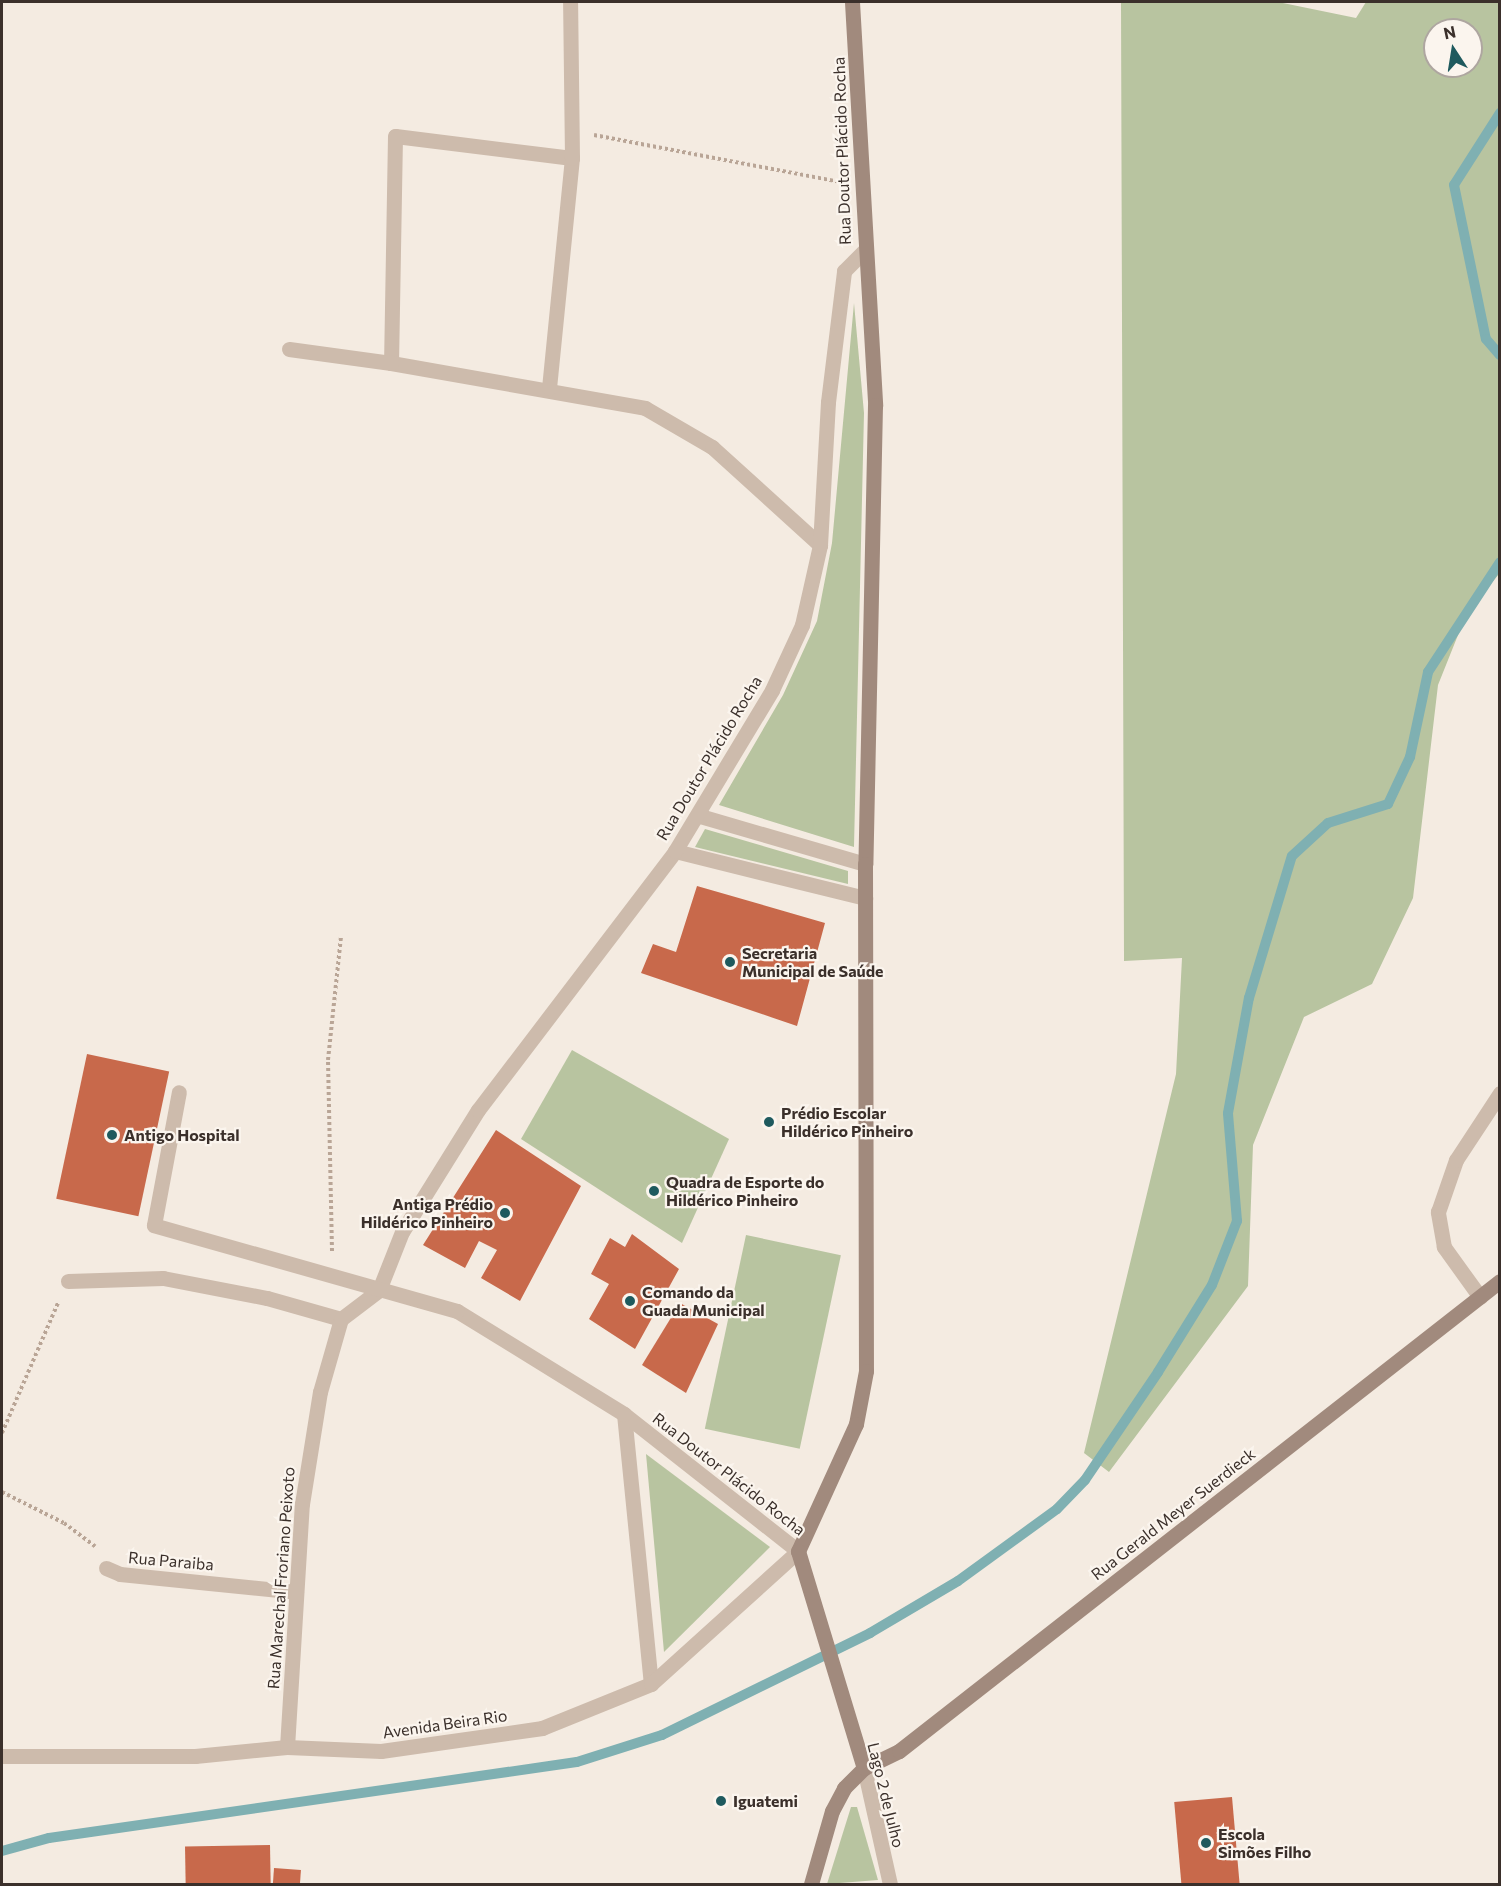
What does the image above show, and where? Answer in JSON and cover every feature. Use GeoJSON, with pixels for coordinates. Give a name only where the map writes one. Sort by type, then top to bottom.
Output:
{"type":"FeatureCollection","features":[{"type":"Feature","properties":{"kind":"street"},"geometry":{"type":"LineString","coordinates":[[549,388],[572,158],[570,2]]}},
{"type":"Feature","properties":{"kind":"street","name":"Rua Doutor Plácido Rocha"},"geometry":{"type":"LineString","coordinates":[[846,1715],[798,1551],[624,1414],[457,1311],[379,1290],[402,1232],[478,1110],[700,816],[802,625],[820,546],[828,402],[844,271],[865,250],[852,2]]}},
{"type":"Feature","properties":{"kind":"street"},"geometry":{"type":"LineString","coordinates":[[391,363],[395,136],[572,158]]}},
{"type":"Feature","properties":{"kind":"street"},"geometry":{"type":"LineString","coordinates":[[798,1551],[856,1424],[866,1371],[865,864],[875,405],[865,250]]}},
{"type":"Feature","properties":{"kind":"street"},"geometry":{"type":"LineString","coordinates":[[289,349],[391,363],[622,401],[686,428],[820,546]]}},
{"type":"Feature","properties":{"kind":"street"},"geometry":{"type":"LineString","coordinates":[[700,816],[865,864]]}},
{"type":"Feature","properties":{"kind":"street"},"geometry":{"type":"LineString","coordinates":[[675,851],[865,898]]}},
{"type":"Feature","properties":{"kind":"street"},"geometry":{"type":"LineString","coordinates":[[179,1092],[154,1225],[379,1290]]}},
{"type":"Feature","properties":{"kind":"street"},"geometry":{"type":"LineString","coordinates":[[1480,1297],[1444,1247],[1437,1212],[1456,1160],[1500,1093]]}},
{"type":"Feature","properties":{"kind":"street"},"geometry":{"type":"LineString","coordinates":[[68,1281],[163,1278],[267,1298],[341,1319],[379,1290]]}},
{"type":"Feature","properties":{"kind":"street","name":"Rua Gerald Meyer Suerdieck"},"geometry":{"type":"LineString","coordinates":[[864,1768],[899,1751],[1500,1281]]}},
{"type":"Feature","properties":{"kind":"street","name":"Rua Marechal Froriano Peixoto"},"geometry":{"type":"LineString","coordinates":[[287,1747],[296,1592],[310,1444],[341,1319]]}},
{"type":"Feature","properties":{"kind":"street","name":"Rua Doutor Plácido Rocha"},"geometry":{"type":"LineString","coordinates":[[624,1414],[651,1684]]}},
{"type":"Feature","properties":{"kind":"street","name":"Avenida Beira Rio"},"geometry":{"type":"LineString","coordinates":[[2,1756],[195,1756],[287,1747],[381,1751],[465,1743],[585,1715],[651,1684],[798,1551]]}},
{"type":"Feature","properties":{"kind":"street","name":"Rua Paraiba"},"geometry":{"type":"LineString","coordinates":[[106,1568],[120,1574],[296,1592]]}},
{"type":"Feature","properties":{"kind":"street","name":"Lago 2 de Julho"},"geometry":{"type":"LineString","coordinates":[[846,1715],[864,1768],[889,1884]]}},
{"type":"Feature","properties":{"kind":"street"},"geometry":{"type":"LineString","coordinates":[[811,1884],[832,1811],[844,1788],[864,1768]]}},
{"type":"Feature","properties":{"kind":"path"},"geometry":{"type":"LineString","coordinates":[[573,131],[861,186]]}},
{"type":"Feature","properties":{"kind":"path"},"geometry":{"type":"LineString","coordinates":[[335,1278],[328,1059],[341,937]]}},
{"type":"Feature","properties":{"kind":"path"},"geometry":{"type":"LineString","coordinates":[[2,1433],[68,1281]]}},
{"type":"Feature","properties":{"kind":"path","name":"Rua Paraiba"},"geometry":{"type":"LineString","coordinates":[[2,1492],[92,1540],[106,1568]]}},
{"type":"Feature","properties":{"kind":"green space"},"geometry":{"type":"Polygon","coordinates":[[[1121,2],[1278,2],[1356,18],[1366,2],[1499,2],[1500,573],[1468,610],[1438,685],[1413,898],[1372,984],[1304,1017],[1253,1145],[1248,1286],[1109,1472],[1084,1453],[1176,1074],[1182,958],[1124,961],[1121,2]]]}},
{"type":"Feature","properties":{"kind":"green space"},"geometry":{"type":"Polygon","coordinates":[[[854,303],[864,413],[854,847],[719,805],[783,695],[817,621],[832,543],[854,303]]]}},
{"type":"Feature","properties":{"kind":"green space"},"geometry":{"type":"Polygon","coordinates":[[[705,829],[848,871],[848,884],[695,847],[705,829]]]}},
{"type":"Feature","properties":{"kind":"green space","name":"Quadra de Esporte do Hildérico Pinheiro"},"geometry":{"type":"Polygon","coordinates":[[[572,1050],[729,1139],[682,1243],[521,1139],[572,1050]]]}},
{"type":"Feature","properties":{"kind":"green space"},"geometry":{"type":"Polygon","coordinates":[[[746,1235],[841,1255],[800,1449],[705,1429],[746,1235]]]}},
{"type":"Feature","properties":{"kind":"green space"},"geometry":{"type":"Polygon","coordinates":[[[646,1454],[770,1547],[664,1652],[646,1454]]]}},
{"type":"Feature","properties":{"kind":"green space"},"geometry":{"type":"Polygon","coordinates":[[[851,1807],[857,1807],[878,1880],[827,1884],[851,1807]]]}},
{"type":"Feature","properties":{"kind":"building","name":"Secretaria Municipal de Saúde"},"geometry":{"type":"Polygon","coordinates":[[[697,886],[825,923],[797,1026],[641,973],[653,944],[676,952],[697,886]]]}},
{"type":"Feature","properties":{"kind":"building","name":"Antigo Hospital"},"geometry":{"type":"Polygon","coordinates":[[[87,1054],[169,1071],[138,1216],[56,1199],[87,1054]]]}},
{"type":"Feature","properties":{"kind":"building","name":"Antiga Prédio Hildérico Pinheiro"},"geometry":{"type":"Polygon","coordinates":[[[496,1130],[581,1186],[520,1301],[481,1278],[497,1250],[479,1241],[465,1268],[423,1245],[496,1130]]]}},
{"type":"Feature","properties":{"kind":"building","name":"Comando da Guada Municipal"},"geometry":{"type":"Polygon","coordinates":[[[632,1234],[679,1269],[635,1349],[589,1319],[609,1284],[591,1274],[610,1238],[625,1247],[632,1234]]]}},
{"type":"Feature","properties":{"kind":"building"},"geometry":{"type":"Polygon","coordinates":[[[680,1303],[718,1324],[686,1393],[642,1365],[680,1303]]]}},
{"type":"Feature","properties":{"kind":"building","name":"Escola Simões Filho"},"geometry":{"type":"Polygon","coordinates":[[[1232,1797],[1240,1884],[1181,1884],[1174,1802],[1232,1797]]]}},
{"type":"Feature","properties":{"kind":"building"},"geometry":{"type":"Polygon","coordinates":[[[270,1845],[271,1884],[186,1884],[185,1846],[270,1845]]]}},
{"type":"Feature","properties":{"kind":"building"},"geometry":{"type":"Polygon","coordinates":[[[274,1868],[301,1870],[300,1884],[273,1884],[274,1868]]]}},
{"type":"Feature","properties":{"kind":"waterway"},"geometry":{"type":"LineString","coordinates":[[1500,113],[1454,185],[1486,339],[1500,355]]}},
{"type":"Feature","properties":{"kind":"waterway"},"geometry":{"type":"LineString","coordinates":[[2,1851],[49,1838],[577,1762],[662,1735],[870,1633],[958,1581],[1057,1509],[1085,1480],[1158,1372],[1212,1285],[1237,1221],[1228,1113],[1249,998],[1292,856],[1328,823],[1388,804],[1410,757],[1428,672],[1500,562]]}},
{"type":"Feature","properties":{"kind":"place","name":"Secretaria Municipal de Saúde"},"geometry":{"type":"Point","coordinates":[730,962]}},
{"type":"Feature","properties":{"kind":"place","name":"Prédio Escolar Hildérico Pinheiro"},"geometry":{"type":"Point","coordinates":[769,1122]}},
{"type":"Feature","properties":{"kind":"place","name":"Antigo Hospital"},"geometry":{"type":"Point","coordinates":[112,1135]}},
{"type":"Feature","properties":{"kind":"place","name":"Quadra de Esporte do Hildérico Pinheiro"},"geometry":{"type":"Point","coordinates":[654,1191]}},
{"type":"Feature","properties":{"kind":"place","name":"Antiga Prédio Hildérico Pinheiro"},"geometry":{"type":"Point","coordinates":[505,1213]}},
{"type":"Feature","properties":{"kind":"place","name":"Comando da Guada Municipal"},"geometry":{"type":"Point","coordinates":[630,1301]}},
{"type":"Feature","properties":{"kind":"place","name":"Iguatemi"},"geometry":{"type":"Point","coordinates":[721,1801]}},
{"type":"Feature","properties":{"kind":"place","name":"Escola Simões Filho"},"geometry":{"type":"Point","coordinates":[1206,1843]}}]}
